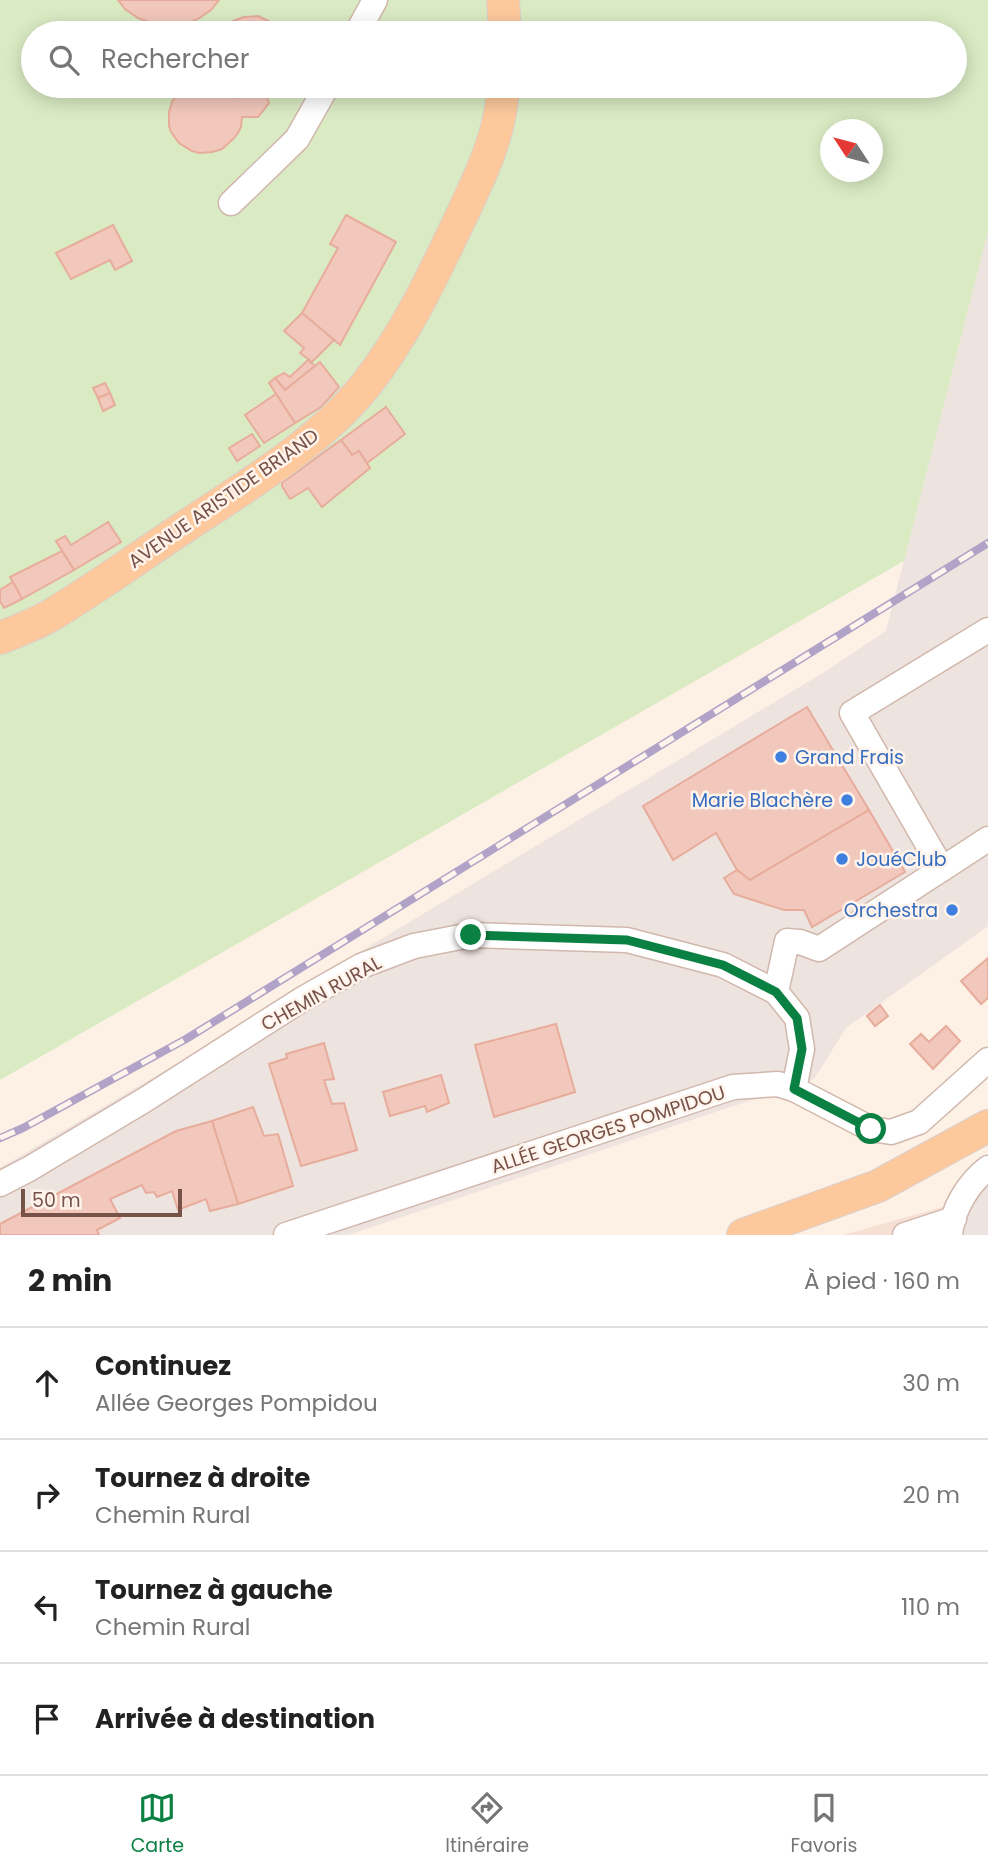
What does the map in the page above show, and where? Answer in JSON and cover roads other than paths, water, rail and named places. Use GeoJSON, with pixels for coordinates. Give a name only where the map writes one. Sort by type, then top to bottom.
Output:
{"type":"FeatureCollection","features":[{"type":"Feature","properties":{"kind":"main road"},"geometry":{"type":"LineString","coordinates":[[503,0],[504,21]]}},
{"type":"Feature","properties":{"kind":"main road","name":"AVENUE ARISTIDE BRIAND"},"geometry":{"type":"LineString","coordinates":[[0,638],[51,615],[222,502],[307,442],[348,406],[399,337],[453,233],[474,190],[496,133],[501,98]]}},
{"type":"Feature","properties":{"kind":"main road"},"geometry":{"type":"LineString","coordinates":[[743,1235],[878,1186],[988,1126]]}},
{"type":"Feature","properties":{"kind":"street"},"geometry":{"type":"LineString","coordinates":[[363,21],[375,0]]}},
{"type":"Feature","properties":{"kind":"street"},"geometry":{"type":"LineString","coordinates":[[230,203],[297,139],[320,98]]}},
{"type":"Feature","properties":{"kind":"street"},"geometry":{"type":"LineString","coordinates":[[942,869],[852,713],[988,630]]}},
{"type":"Feature","properties":{"kind":"street"},"geometry":{"type":"LineString","coordinates":[[776,992],[788,941],[819,948],[988,839]]}},
{"type":"Feature","properties":{"kind":"street","name":"CHEMIN RURAL"},"geometry":{"type":"LineString","coordinates":[[0,1184],[143,1101],[301,1000],[361,966],[414,946],[471,935],[627,940],[723,965],[776,992],[797,1018],[802,1049],[794,1089]]}},
{"type":"Feature","properties":{"kind":"street","name":"ALLÉE GEORGES POMPIDOU"},"geometry":{"type":"LineString","coordinates":[[286,1235],[733,1087],[778,1084],[794,1089],[871,1129],[891,1132],[919,1122],[988,1060]]}},
{"type":"Feature","properties":{"kind":"street"},"geometry":{"type":"LineString","coordinates":[[905,1235],[952,1227],[959,1204],[978,1176],[988,1168]]}},
{"type":"Feature","properties":{"kind":"railway"},"geometry":{"type":"LineString","coordinates":[[0,1138],[186,1039],[988,543]]}},
{"type":"Feature","properties":{"kind":"place","name":"Grand Frais"},"geometry":{"type":"Point","coordinates":[781,757]}},
{"type":"Feature","properties":{"kind":"place","name":"Marie Blachère"},"geometry":{"type":"Point","coordinates":[847,800]}},
{"type":"Feature","properties":{"kind":"place","name":"JouéClub"},"geometry":{"type":"Point","coordinates":[842,859]}},
{"type":"Feature","properties":{"kind":"place","name":"Orchestra"},"geometry":{"type":"Point","coordinates":[952,910]}}]}
